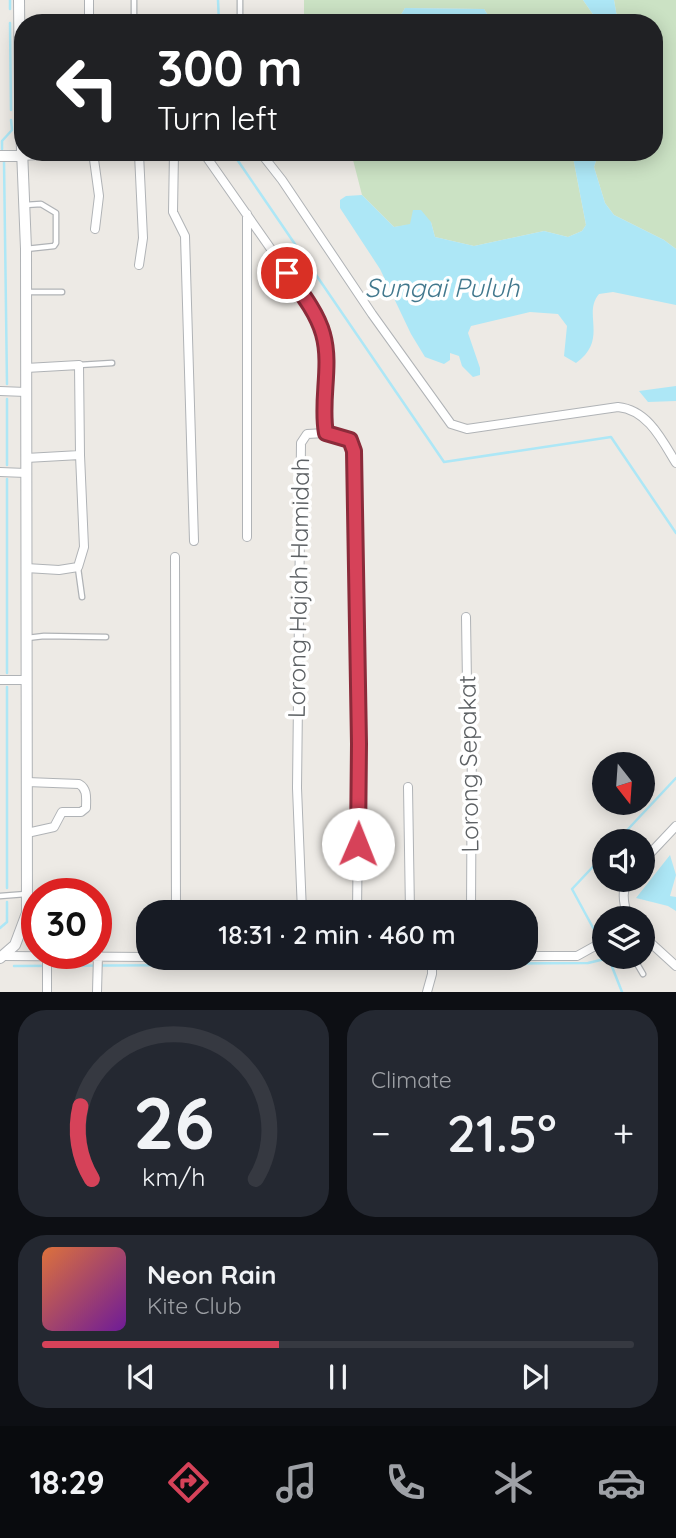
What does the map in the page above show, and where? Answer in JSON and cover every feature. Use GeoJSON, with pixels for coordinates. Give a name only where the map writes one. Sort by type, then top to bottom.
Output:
{"type":"FeatureCollection","features":[{"type":"Feature","properties":{"kind":"street"},"geometry":{"type":"LineString","coordinates":[[22,161],[26,248],[27,878]]}},
{"type":"Feature","properties":{"kind":"street"},"geometry":{"type":"LineString","coordinates":[[94,161],[99,196],[95,229]]}},
{"type":"Feature","properties":{"kind":"street"},"geometry":{"type":"LineString","coordinates":[[139,161],[143,238],[139,265]]}},
{"type":"Feature","properties":{"kind":"street"},"geometry":{"type":"LineString","coordinates":[[174,161],[173,212],[186,236],[194,541]]}},
{"type":"Feature","properties":{"kind":"street","name":"Lorong Hajah Hamidah"},"geometry":{"type":"LineString","coordinates":[[209,161],[301,292],[323,334],[325,349],[326,433],[307,435],[301,443],[296,788],[301,900]]}},
{"type":"Feature","properties":{"kind":"street"},"geometry":{"type":"LineString","coordinates":[[267,161],[451,424],[467,429],[618,407],[632,408],[647,420],[676,463]]}},
{"type":"Feature","properties":{"kind":"street"},"geometry":{"type":"LineString","coordinates":[[247,214],[247,537]]}},
{"type":"Feature","properties":{"kind":"street"},"geometry":{"type":"LineString","coordinates":[[26,368],[79,365],[85,547],[78,567],[60,570],[26,568]]}},
{"type":"Feature","properties":{"kind":"street"},"geometry":{"type":"LineString","coordinates":[[0,391],[26,392]]}},
{"type":"Feature","properties":{"kind":"street"},"geometry":{"type":"LineString","coordinates":[[326,433],[350,440],[354,451],[359,744],[358,900]]}},
{"type":"Feature","properties":{"kind":"street"},"geometry":{"type":"LineString","coordinates":[[665,445],[676,440]]}},
{"type":"Feature","properties":{"kind":"street"},"geometry":{"type":"LineString","coordinates":[[26,458],[80,455]]}},
{"type":"Feature","properties":{"kind":"street"},"geometry":{"type":"LineString","coordinates":[[0,472],[26,473]]}},
{"type":"Feature","properties":{"kind":"street"},"geometry":{"type":"LineString","coordinates":[[175,557],[176,900]]}},
{"type":"Feature","properties":{"kind":"street","name":"Lorong Sepakat"},"geometry":{"type":"LineString","coordinates":[[467,617],[467,684],[472,720],[471,900]]}},
{"type":"Feature","properties":{"kind":"street"},"geometry":{"type":"LineString","coordinates":[[0,680],[27,680]]}},
{"type":"Feature","properties":{"kind":"street"},"geometry":{"type":"LineString","coordinates":[[27,782],[79,784],[86,791],[86,808],[81,812],[62,812],[54,827],[27,833]]}},
{"type":"Feature","properties":{"kind":"street"},"geometry":{"type":"LineString","coordinates":[[408,787],[410,900]]}},
{"type":"Feature","properties":{"kind":"street"},"geometry":{"type":"LineString","coordinates":[[655,848],[676,826]]}},
{"type":"Feature","properties":{"kind":"street"},"geometry":{"type":"LineString","coordinates":[[1,957],[15,945],[21,932]]}},
{"type":"Feature","properties":{"kind":"street"},"geometry":{"type":"LineString","coordinates":[[655,947],[676,966]]}},
{"type":"Feature","properties":{"kind":"street"},"geometry":{"type":"LineString","coordinates":[[538,956],[568,957],[592,949]]}},
{"type":"Feature","properties":{"kind":"street"},"geometry":{"type":"LineString","coordinates":[[1,957],[21,960]]}},
{"type":"Feature","properties":{"kind":"street"},"geometry":{"type":"LineString","coordinates":[[112,958],[136,957]]}},
{"type":"Feature","properties":{"kind":"street"},"geometry":{"type":"LineString","coordinates":[[47,969],[47,992]]}},
{"type":"Feature","properties":{"kind":"street"},"geometry":{"type":"LineString","coordinates":[[97,969],[97,992]]}},
{"type":"Feature","properties":{"kind":"street"},"geometry":{"type":"LineString","coordinates":[[427,992],[432,970]]}},
{"type":"Feature","properties":{"kind":"lane"},"geometry":{"type":"LineString","coordinates":[[24,205],[41,204],[56,213],[54,246],[26,248]]}},
{"type":"Feature","properties":{"kind":"lane"},"geometry":{"type":"LineString","coordinates":[[26,292],[62,292]]}},
{"type":"Feature","properties":{"kind":"lane"},"geometry":{"type":"LineString","coordinates":[[79,365],[112,363]]}},
{"type":"Feature","properties":{"kind":"lane"},"geometry":{"type":"LineString","coordinates":[[78,567],[82,597]]}},
{"type":"Feature","properties":{"kind":"lane"},"geometry":{"type":"LineString","coordinates":[[27,638],[106,637]]}},
{"type":"Feature","properties":{"kind":"lane"},"geometry":{"type":"LineString","coordinates":[[0,896],[21,894]]}},
{"type":"Feature","properties":{"kind":"lane"},"geometry":{"type":"LineString","coordinates":[[640,969],[643,974]]}},
{"type":"Feature","properties":{"kind":"green space"},"geometry":{"type":"Polygon","coordinates":[[[304,0],[583,0],[593,14],[487,14],[484,9],[405,8],[401,14],[304,14],[304,0]]]}},
{"type":"Feature","properties":{"kind":"green space"},"geometry":{"type":"Polygon","coordinates":[[[614,0],[676,0],[676,249],[664,240],[614,215],[605,203],[594,167],[596,161],[663,161],[663,14],[616,14],[614,0]]]}},
{"type":"Feature","properties":{"kind":"green space"},"geometry":{"type":"Polygon","coordinates":[[[353,161],[574,161],[586,225],[582,231],[568,237],[544,231],[474,246],[435,237],[431,222],[394,227],[362,195],[353,161]]]}},
{"type":"Feature","properties":{"kind":"water"},"geometry":{"type":"Polygon","coordinates":[[[583,0],[614,0],[616,14],[593,14],[583,0]]]}},
{"type":"Feature","properties":{"kind":"water"},"geometry":{"type":"Polygon","coordinates":[[[405,8],[484,9],[487,14],[401,14],[405,8]]]}},
{"type":"Feature","properties":{"kind":"water","name":"Sungai Puluh"},"geometry":{"type":"Polygon","coordinates":[[[574,161],[596,161],[594,167],[605,203],[614,215],[664,240],[676,249],[676,305],[613,292],[599,294],[594,302],[591,345],[576,363],[564,356],[567,326],[558,314],[530,312],[471,326],[468,333],[480,368],[480,375],[473,377],[462,366],[459,356],[450,353],[450,360],[444,364],[425,357],[380,269],[340,208],[340,200],[346,196],[362,195],[394,227],[410,224],[413,210],[421,210],[431,222],[435,237],[474,246],[544,231],[568,237],[582,231],[586,225],[574,161]]]}},
{"type":"Feature","properties":{"kind":"water"},"geometry":{"type":"Polygon","coordinates":[[[676,386],[676,401],[648,402],[639,391],[676,386]]]}},
{"type":"Feature","properties":{"kind":"water"},"geometry":{"type":"Polygon","coordinates":[[[670,855],[676,875],[670,896],[676,897],[676,911],[668,906],[636,898],[641,892],[655,892],[655,874],[670,855]]]}},
{"type":"Feature","properties":{"kind":"waterway"},"geometry":{"type":"LineString","coordinates":[[10,0],[10,9]]}},
{"type":"Feature","properties":{"kind":"waterway"},"geometry":{"type":"LineString","coordinates":[[218,0],[219,14]]}},
{"type":"Feature","properties":{"kind":"waterway"},"geometry":{"type":"LineString","coordinates":[[10,23],[11,110]]}},
{"type":"Feature","properties":{"kind":"waterway"},"geometry":{"type":"LineString","coordinates":[[2,149],[2,141],[12,130],[11,120]]}},
{"type":"Feature","properties":{"kind":"waterway"},"geometry":{"type":"LineString","coordinates":[[4,161],[7,384]]}},
{"type":"Feature","properties":{"kind":"waterway"},"geometry":{"type":"LineString","coordinates":[[238,161],[444,462],[611,437],[676,533]]}},
{"type":"Feature","properties":{"kind":"waterway"},"geometry":{"type":"LineString","coordinates":[[7,399],[7,465]]}},
{"type":"Feature","properties":{"kind":"waterway"},"geometry":{"type":"LineString","coordinates":[[7,479],[7,673]]}},
{"type":"Feature","properties":{"kind":"waterway"},"geometry":{"type":"LineString","coordinates":[[7,687],[7,888]]}},
{"type":"Feature","properties":{"kind":"waterway"},"geometry":{"type":"LineString","coordinates":[[628,829],[676,778]]}},
{"type":"Feature","properties":{"kind":"waterway"},"geometry":{"type":"LineString","coordinates":[[592,868],[572,889],[592,926]]}},
{"type":"Feature","properties":{"kind":"waterway"},"geometry":{"type":"LineString","coordinates":[[0,928],[7,922],[7,902]]}},
{"type":"Feature","properties":{"kind":"waterway"},"geometry":{"type":"LineString","coordinates":[[14,966],[592,962]]}},
{"type":"Feature","properties":{"kind":"waterway"},"geometry":{"type":"LineString","coordinates":[[613,969],[622,992]]}},
{"type":"Feature","properties":{"kind":"route"},"geometry":{"type":"LineString","coordinates":[[287,273],[301,292],[323,334],[326,433],[350,440],[354,451],[358,844]]}}]}
